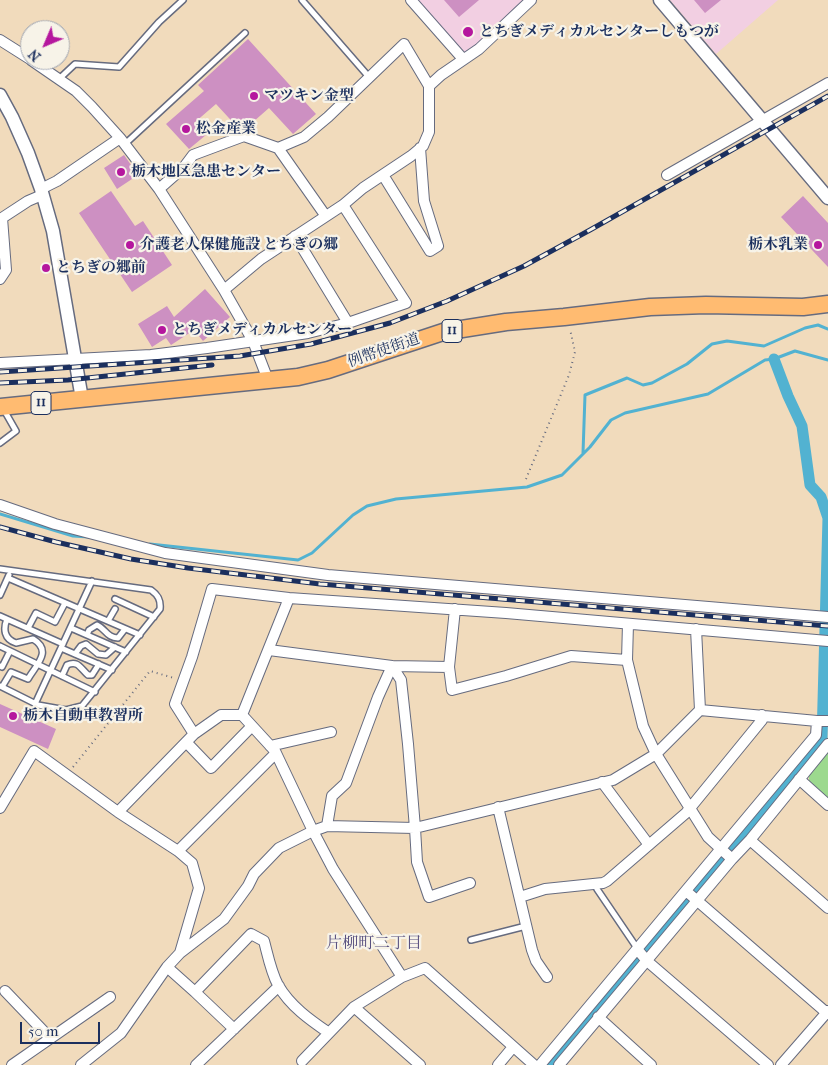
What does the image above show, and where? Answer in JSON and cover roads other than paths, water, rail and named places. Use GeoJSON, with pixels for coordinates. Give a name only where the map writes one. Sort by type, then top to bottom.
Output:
{"type":"FeatureCollection","features":[{"type":"Feature","properties":{"kind":"main road","name":"例幣使街道"},"geometry":{"type":"LineString","coordinates":[[1,407],[298,377],[328,370],[442,332],[506,322],[650,307],[706,305],[803,307],[828,304]]}},
{"type":"Feature","properties":{"kind":"street"},"geometry":{"type":"LineString","coordinates":[[412,0],[463,60]]}},
{"type":"Feature","properties":{"kind":"street"},"geometry":{"type":"LineString","coordinates":[[429,86],[441,75],[479,49],[531,0]]}},
{"type":"Feature","properties":{"kind":"street"},"geometry":{"type":"LineString","coordinates":[[660,0],[828,198]]}},
{"type":"Feature","properties":{"kind":"street"},"geometry":{"type":"LineString","coordinates":[[0,40],[20,53]]}},
{"type":"Feature","properties":{"kind":"street"},"geometry":{"type":"LineString","coordinates":[[224,290],[260,259],[343,204],[423,146],[429,132],[429,86],[404,44],[304,137],[278,148]]}},
{"type":"Feature","properties":{"kind":"street"},"geometry":{"type":"LineString","coordinates":[[45,70],[76,92],[123,141],[159,189],[224,290],[253,341],[268,380]]}},
{"type":"Feature","properties":{"kind":"street"},"geometry":{"type":"LineString","coordinates":[[667,175],[828,83]]}},
{"type":"Feature","properties":{"kind":"street"},"geometry":{"type":"LineString","coordinates":[[0,95],[28,152],[53,231],[82,399]]}},
{"type":"Feature","properties":{"kind":"street"},"geometry":{"type":"LineString","coordinates":[[159,189],[184,167],[193,156],[244,136],[278,148],[325,215]]}},
{"type":"Feature","properties":{"kind":"street"},"geometry":{"type":"LineString","coordinates":[[0,279],[6,270],[1,218],[123,141]]}},
{"type":"Feature","properties":{"kind":"street"},"geometry":{"type":"LineString","coordinates":[[383,174],[430,251],[438,246],[424,201],[420,148]]}},
{"type":"Feature","properties":{"kind":"street"},"geometry":{"type":"LineString","coordinates":[[0,363],[151,355],[308,333],[348,323],[406,303],[343,204]]}},
{"type":"Feature","properties":{"kind":"street"},"geometry":{"type":"LineString","coordinates":[[296,236],[348,323]]}},
{"type":"Feature","properties":{"kind":"street"},"geometry":{"type":"LineString","coordinates":[[0,505],[55,524],[165,553],[338,576],[828,617]]}},
{"type":"Feature","properties":{"kind":"street"},"geometry":{"type":"LineString","coordinates":[[194,734],[176,704],[192,658],[212,589],[289,598],[455,609],[828,641]]}},
{"type":"Feature","properties":{"kind":"street"},"geometry":{"type":"LineString","coordinates":[[242,715],[289,598]]}},
{"type":"Feature","properties":{"kind":"street"},"geometry":{"type":"LineString","coordinates":[[455,609],[449,667],[452,690],[571,656],[627,660]]}},
{"type":"Feature","properties":{"kind":"street"},"geometry":{"type":"LineString","coordinates":[[628,624],[627,660],[643,726],[656,754],[708,837],[732,859]]}},
{"type":"Feature","properties":{"kind":"street"},"geometry":{"type":"LineString","coordinates":[[80,1065],[121,1033],[167,967],[180,953],[224,919],[248,886],[254,874],[279,848],[312,831],[327,826],[415,828],[613,780],[656,754],[700,710],[696,629]]}},
{"type":"Feature","properties":{"kind":"street"},"geometry":{"type":"LineString","coordinates":[[269,650],[392,666],[449,667]]}},
{"type":"Feature","properties":{"kind":"street"},"geometry":{"type":"LineString","coordinates":[[327,826],[332,796],[346,783],[378,696],[392,666]]}},
{"type":"Feature","properties":{"kind":"street"},"geometry":{"type":"LineString","coordinates":[[392,666],[401,680],[417,862],[429,897],[470,883]]}},
{"type":"Feature","properties":{"kind":"street"},"geometry":{"type":"LineString","coordinates":[[700,710],[828,721]]}},
{"type":"Feature","properties":{"kind":"street"},"geometry":{"type":"LineString","coordinates":[[118,812],[194,734],[221,715],[242,715],[273,749],[312,831],[402,977]]}},
{"type":"Feature","properties":{"kind":"street"},"geometry":{"type":"LineString","coordinates":[[520,897],[544,889],[607,881],[690,808],[762,720],[762,715]]}},
{"type":"Feature","properties":{"kind":"street"},"geometry":{"type":"LineString","coordinates":[[540,1065],[816,735],[817,721]]}},
{"type":"Feature","properties":{"kind":"street"},"geometry":{"type":"LineString","coordinates":[[186,742],[211,768],[252,726]]}},
{"type":"Feature","properties":{"kind":"street"},"geometry":{"type":"LineString","coordinates":[[178,851],[273,749],[331,732]]}},
{"type":"Feature","properties":{"kind":"street"},"geometry":{"type":"LineString","coordinates":[[559,1065],[750,840],[828,744]]}},
{"type":"Feature","properties":{"kind":"street"},"geometry":{"type":"LineString","coordinates":[[0,808],[34,751],[118,812],[178,851],[192,863],[199,888],[180,953]]}},
{"type":"Feature","properties":{"kind":"street"},"geometry":{"type":"LineString","coordinates":[[799,779],[828,804]]}},
{"type":"Feature","properties":{"kind":"street"},"geometry":{"type":"LineString","coordinates":[[602,782],[649,845]]}},
{"type":"Feature","properties":{"kind":"street"},"geometry":{"type":"LineString","coordinates":[[498,807],[532,950],[536,961],[547,977]]}},
{"type":"Feature","properties":{"kind":"street"},"geometry":{"type":"LineString","coordinates":[[750,840],[828,908]]}},
{"type":"Feature","properties":{"kind":"street"},"geometry":{"type":"LineString","coordinates":[[686,891],[828,1013],[781,1065]]}},
{"type":"Feature","properties":{"kind":"street"},"geometry":{"type":"LineString","coordinates":[[195,992],[250,934],[264,941],[279,986],[302,1014],[329,1033]]}},
{"type":"Feature","properties":{"kind":"street"},"geometry":{"type":"LineString","coordinates":[[637,949],[647,961],[768,1065]]}},
{"type":"Feature","properties":{"kind":"street"},"geometry":{"type":"LineString","coordinates":[[167,967],[234,1029]]}},
{"type":"Feature","properties":{"kind":"street"},"geometry":{"type":"LineString","coordinates":[[302,1064],[354,1007],[402,977],[425,968],[534,1065]]}},
{"type":"Feature","properties":{"kind":"street"},"geometry":{"type":"LineString","coordinates":[[197,1064],[279,986]]}},
{"type":"Feature","properties":{"kind":"street"},"geometry":{"type":"LineString","coordinates":[[5,991],[50,1038]]}},
{"type":"Feature","properties":{"kind":"street"},"geometry":{"type":"LineString","coordinates":[[12,1065],[110,997]]}},
{"type":"Feature","properties":{"kind":"street"},"geometry":{"type":"LineString","coordinates":[[354,1007],[420,1065]]}},
{"type":"Feature","properties":{"kind":"street"},"geometry":{"type":"LineString","coordinates":[[598,1017],[651,1065]]}},
{"type":"Feature","properties":{"kind":"street"},"geometry":{"type":"LineString","coordinates":[[498,1065],[513,1047]]}},
{"type":"Feature","properties":{"kind":"lane"},"geometry":{"type":"LineString","coordinates":[[58,79],[75,64],[118,67],[159,22],[183,0]]}},
{"type":"Feature","properties":{"kind":"lane"},"geometry":{"type":"LineString","coordinates":[[302,0],[369,77]]}},
{"type":"Feature","properties":{"kind":"lane"},"geometry":{"type":"LineString","coordinates":[[123,141],[245,33]]}},
{"type":"Feature","properties":{"kind":"lane"},"geometry":{"type":"LineString","coordinates":[[0,443],[16,431],[1,407]]}},
{"type":"Feature","properties":{"kind":"lane"},"geometry":{"type":"LineString","coordinates":[[0,569],[151,590],[158,594],[160,603],[160,610],[95,692],[82,706],[66,710],[35,704],[1,687],[11,672],[28,679],[33,669],[38,665],[43,652],[41,645],[33,639],[16,643],[9,640],[4,629],[7,619]]}},
{"type":"Feature","properties":{"kind":"lane"},"geometry":{"type":"LineString","coordinates":[[0,595],[11,571]]}},
{"type":"Feature","properties":{"kind":"lane"},"geometry":{"type":"LineString","coordinates":[[8,578],[140,635]]}},
{"type":"Feature","properties":{"kind":"lane"},"geometry":{"type":"LineString","coordinates":[[35,704],[92,581]]}},
{"type":"Feature","properties":{"kind":"lane"},"geometry":{"type":"LineString","coordinates":[[115,599],[154,617]]}},
{"type":"Feature","properties":{"kind":"lane"},"geometry":{"type":"LineString","coordinates":[[28,628],[36,613],[55,622],[65,602]]}},
{"type":"Feature","properties":{"kind":"lane"},"geometry":{"type":"LineString","coordinates":[[108,621],[114,609]]}},
{"type":"Feature","properties":{"kind":"lane"},"geometry":{"type":"LineString","coordinates":[[0,616],[112,670]]}},
{"type":"Feature","properties":{"kind":"lane"},"geometry":{"type":"LineString","coordinates":[[87,635],[89,630],[97,625],[102,627],[110,636],[118,638],[125,629]]}},
{"type":"Feature","properties":{"kind":"lane"},"geometry":{"type":"LineString","coordinates":[[71,628],[126,652]]}},
{"type":"Feature","properties":{"kind":"lane"},"geometry":{"type":"LineString","coordinates":[[76,654],[81,646],[86,644],[102,655],[106,655],[115,647]]}},
{"type":"Feature","properties":{"kind":"lane"},"geometry":{"type":"LineString","coordinates":[[0,646],[95,692]]}},
{"type":"Feature","properties":{"kind":"lane"},"geometry":{"type":"LineString","coordinates":[[0,666],[2,667],[10,651]]}},
{"type":"Feature","properties":{"kind":"lane"},"geometry":{"type":"LineString","coordinates":[[62,676],[67,665],[71,663],[78,664],[88,674],[92,675],[99,664]]}},
{"type":"Feature","properties":{"kind":"lane"},"geometry":{"type":"LineString","coordinates":[[595,884],[637,949]]}},
{"type":"Feature","properties":{"kind":"lane"},"geometry":{"type":"LineString","coordinates":[[471,940],[526,926]]}},
{"type":"Feature","properties":{"kind":"waterway"},"geometry":{"type":"LineString","coordinates":[[583,453],[585,395],[627,378],[643,385],[652,383],[687,364],[712,344],[727,341],[764,346],[805,328],[818,325],[828,329]]}},
{"type":"Feature","properties":{"kind":"waterway"},"geometry":{"type":"LineString","coordinates":[[150,544],[298,560],[312,553],[353,515],[367,506],[396,499],[527,487],[562,475],[590,447],[611,420],[625,413],[708,394],[765,360],[774,359],[795,351],[828,360]]}},
{"type":"Feature","properties":{"kind":"waterway"},"geometry":{"type":"LineString","coordinates":[[549,1065],[822,739],[828,518],[821,497],[810,485],[802,426],[774,359]]}},
{"type":"Feature","properties":{"kind":"waterway"},"geometry":{"type":"LineString","coordinates":[[0,514],[73,536],[89,537]]}},
{"type":"Feature","properties":{"kind":"railway"},"geometry":{"type":"LineString","coordinates":[[0,372],[240,356],[311,344],[390,323],[447,301],[524,266],[828,96]]}},
{"type":"Feature","properties":{"kind":"railway"},"geometry":{"type":"LineString","coordinates":[[0,383],[68,380],[212,365]]}},
{"type":"Feature","properties":{"kind":"railway"},"geometry":{"type":"LineString","coordinates":[[0,527],[131,559],[320,584],[828,626]]}},
{"type":"Feature","properties":{"kind":"place","name":"とちぎメディカルセンターしもつが"},"geometry":{"type":"Point","coordinates":[468,32]}},
{"type":"Feature","properties":{"kind":"place","name":"マツキン金型"},"geometry":{"type":"Point","coordinates":[254,96]}},
{"type":"Feature","properties":{"kind":"place","name":"松金産業"},"geometry":{"type":"Point","coordinates":[186,129]}},
{"type":"Feature","properties":{"kind":"place","name":"栃木地区急患センター"},"geometry":{"type":"Point","coordinates":[121,172]}},
{"type":"Feature","properties":{"kind":"place","name":"介護老人保健施設 とちぎの郷"},"geometry":{"type":"Point","coordinates":[130,245]}},
{"type":"Feature","properties":{"kind":"place","name":"栃木乳業"},"geometry":{"type":"Point","coordinates":[818,245]}},
{"type":"Feature","properties":{"kind":"place","name":"とちぎの郷前"},"geometry":{"type":"Point","coordinates":[46,268]}},
{"type":"Feature","properties":{"kind":"place","name":"とちぎメディカルセンター"},"geometry":{"type":"Point","coordinates":[162,330]}},
{"type":"Feature","properties":{"kind":"place","name":"栃木自動車教習所"},"geometry":{"type":"Point","coordinates":[13,716]}},
{"type":"Feature","properties":{"kind":"district","name":"片柳町二丁目"},"geometry":{"type":"Point","coordinates":[374,944]}}]}
